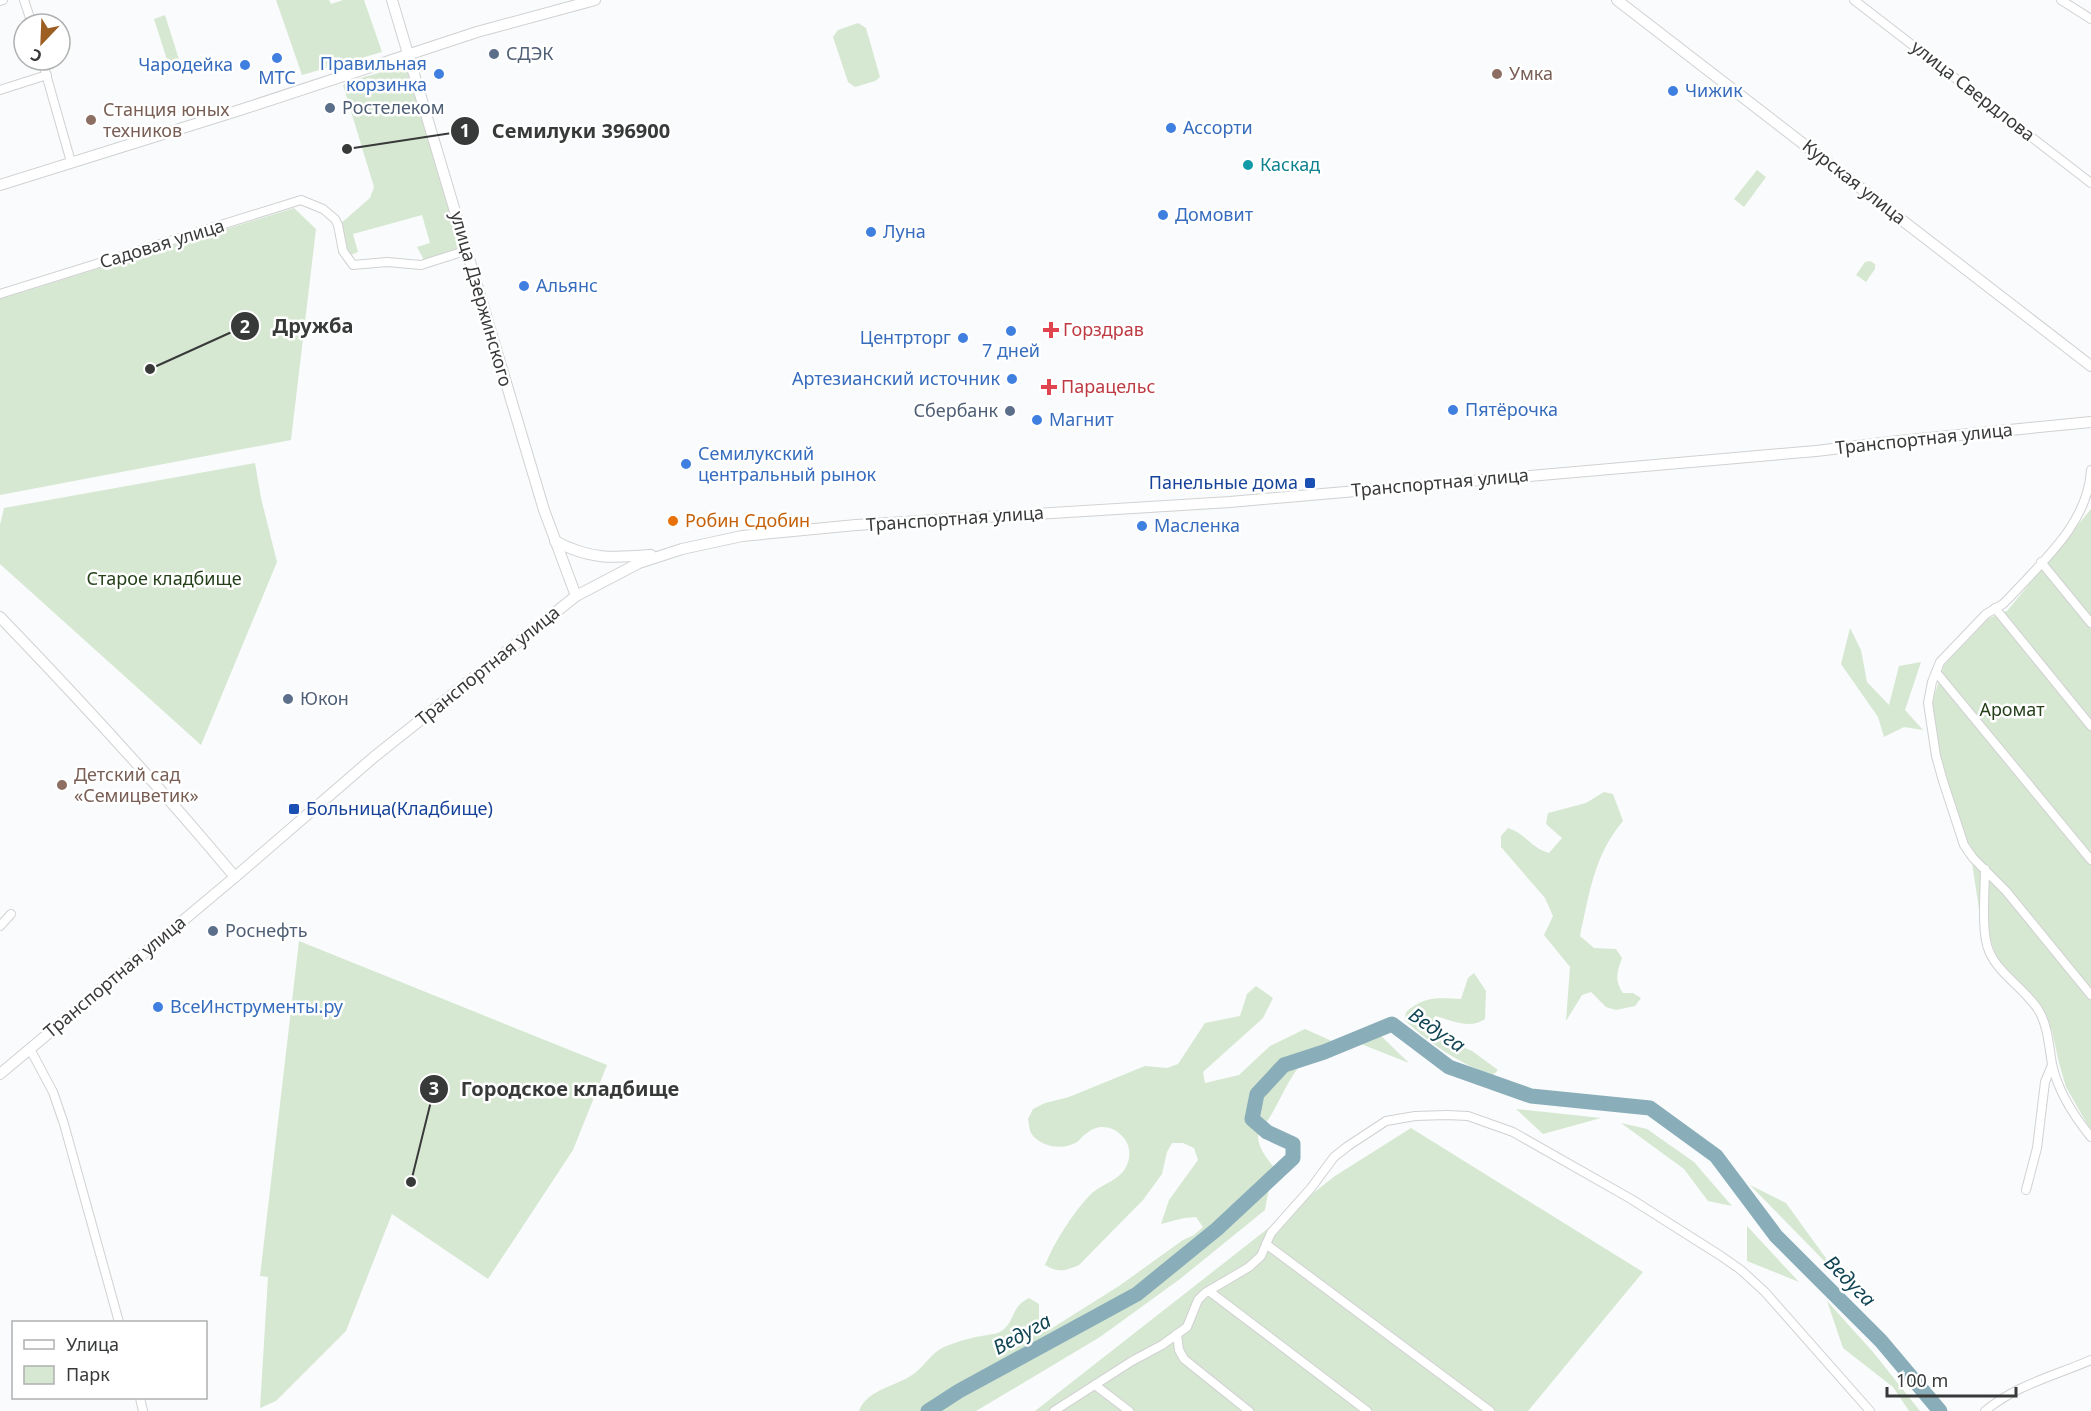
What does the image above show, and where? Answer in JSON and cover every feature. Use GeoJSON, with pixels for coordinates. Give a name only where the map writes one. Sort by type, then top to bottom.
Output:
{"type":"FeatureCollection","features":[{"type":"Feature","properties":{"kind":"street","name":"улица Дзержинского"},"geometry":{"type":"LineString","coordinates":[[392,0],[468,250],[543,510],[576,596]]}},
{"type":"Feature","properties":{"kind":"street"},"geometry":{"type":"LineString","coordinates":[[0,185],[240,110],[477,32],[596,0]]}},
{"type":"Feature","properties":{"kind":"street","name":"Курская улица"},"geometry":{"type":"LineString","coordinates":[[1617,0],[2091,366]]}},
{"type":"Feature","properties":{"kind":"street","name":"улица Свердлова"},"geometry":{"type":"LineString","coordinates":[[1854,0],[2091,183]]}},
{"type":"Feature","properties":{"kind":"street"},"geometry":{"type":"LineString","coordinates":[[2061,0],[2091,19]]}},
{"type":"Feature","properties":{"kind":"street"},"geometry":{"type":"LineString","coordinates":[[46,72],[71,162]]}},
{"type":"Feature","properties":{"kind":"street"},"geometry":{"type":"LineString","coordinates":[[0,90],[47,75]]}},
{"type":"Feature","properties":{"kind":"street","name":"Садовая улица"},"geometry":{"type":"LineString","coordinates":[[0,294],[301,200],[322,209],[334,219],[338,225],[343,251],[353,265],[387,262],[422,265],[468,250]]}},
{"type":"Feature","properties":{"kind":"street"},"geometry":{"type":"LineString","coordinates":[[2091,422],[2091,430]]}},
{"type":"Feature","properties":{"kind":"street","name":"Транспортная улица"},"geometry":{"type":"LineString","coordinates":[[0,1074],[375,757],[576,596],[639,563],[669,553],[742,536],[845,526],[1230,502],[1816,451],[2091,422]]}},
{"type":"Feature","properties":{"kind":"street"},"geometry":{"type":"LineString","coordinates":[[2091,470],[2091,480],[2076,519],[2068,532],[2003,604],[1986,614],[1940,662],[1928,703],[1938,764],[1964,845],[1973,858],[2006,891],[2091,995]]}},
{"type":"Feature","properties":{"kind":"street"},"geometry":{"type":"LineString","coordinates":[[555,541],[575,552],[597,556],[669,553]]}},
{"type":"Feature","properties":{"kind":"street"},"geometry":{"type":"LineString","coordinates":[[2041,562],[2091,623]]}},
{"type":"Feature","properties":{"kind":"street"},"geometry":{"type":"LineString","coordinates":[[1995,608],[2091,726]]}},
{"type":"Feature","properties":{"kind":"street"},"geometry":{"type":"LineString","coordinates":[[0,616],[166,794],[235,877]]}},
{"type":"Feature","properties":{"kind":"street"},"geometry":{"type":"LineString","coordinates":[[1936,672],[2091,860]]}},
{"type":"Feature","properties":{"kind":"street"},"geometry":{"type":"LineString","coordinates":[[1984,869],[1985,939],[1989,951],[1996,963],[2040,1012],[2046,1029],[2056,1082],[2067,1103],[2091,1137]]}},
{"type":"Feature","properties":{"kind":"street"},"geometry":{"type":"LineString","coordinates":[[0,927],[11,914]]}},
{"type":"Feature","properties":{"kind":"street"},"geometry":{"type":"LineString","coordinates":[[30,1049],[53,1092],[64,1124],[118,1321]]}},
{"type":"Feature","properties":{"kind":"street"},"geometry":{"type":"LineString","coordinates":[[2026,1190],[2037,1148],[2045,1082],[2052,1064]]}},
{"type":"Feature","properties":{"kind":"street"},"geometry":{"type":"LineString","coordinates":[[1054,1411],[1132,1360],[1162,1345],[1186,1327],[1198,1300],[1249,1267],[1261,1256],[1271,1233],[1311,1188],[1334,1157],[1362,1136],[1386,1121],[1415,1116],[1468,1116],[1512,1132],[1631,1199],[1741,1270],[1765,1292],[1870,1411]]}},
{"type":"Feature","properties":{"kind":"street"},"geometry":{"type":"LineString","coordinates":[[1266,1244],[1490,1411]]}},
{"type":"Feature","properties":{"kind":"street"},"geometry":{"type":"LineString","coordinates":[[1209,1291],[1367,1411]]}},
{"type":"Feature","properties":{"kind":"street"},"geometry":{"type":"LineString","coordinates":[[1177,1334],[1179,1350],[1184,1359],[1249,1411]]}},
{"type":"Feature","properties":{"kind":"street"},"geometry":{"type":"LineString","coordinates":[[1985,1411],[2008,1394],[2091,1360]]}},
{"type":"Feature","properties":{"kind":"street"},"geometry":{"type":"LineString","coordinates":[[1095,1385],[1129,1411]]}},
{"type":"Feature","properties":{"kind":"green space"},"geometry":{"type":"Polygon","coordinates":[[[276,0],[329,0],[331,4],[343,0],[364,0],[382,52],[302,75],[276,0]]]}},
{"type":"Feature","properties":{"kind":"green space"},"geometry":{"type":"Polygon","coordinates":[[[165,15],[182,69],[171,72],[154,19],[165,15]]]}},
{"type":"Feature","properties":{"kind":"green space"},"geometry":{"type":"Polygon","coordinates":[[[858,23],[866,28],[880,77],[875,81],[855,87],[848,82],[833,37],[838,30],[858,23]]]}},
{"type":"Feature","properties":{"kind":"green space"},"geometry":{"type":"Polygon","coordinates":[[[396,68],[405,69],[411,75],[460,244],[457,252],[425,262],[417,247],[430,243],[422,215],[353,234],[358,252],[351,255],[345,252],[339,225],[370,198],[374,187],[343,85],[396,68]]]}},
{"type":"Feature","properties":{"kind":"green space"},"geometry":{"type":"Polygon","coordinates":[[[1757,170],[1766,177],[1744,207],[1734,199],[1757,170]]]}},
{"type":"Feature","properties":{"kind":"green space"},"geometry":{"type":"Polygon","coordinates":[[[294,208],[316,229],[291,440],[0,495],[0,299],[294,208]]]}},
{"type":"Feature","properties":{"kind":"green space"},"geometry":{"type":"Polygon","coordinates":[[[1870,261],[1875,264],[1875,269],[1866,282],[1856,275],[1865,262],[1870,261]]]}},
{"type":"Feature","properties":{"kind":"green space","name":"Старое кладбище"},"geometry":{"type":"Polygon","coordinates":[[[255,463],[277,562],[201,745],[0,564],[0,525],[4,508],[255,463]]]}},
{"type":"Feature","properties":{"kind":"green space","name":"Аромат"},"geometry":{"type":"Polygon","coordinates":[[[2091,509],[2091,1131],[2066,1087],[2052,1031],[2042,1010],[1999,963],[1979,909],[1972,863],[1946,783],[1931,706],[1944,665],[1989,618],[2007,611],[2091,509]]]}},
{"type":"Feature","properties":{"kind":"green space"},"geometry":{"type":"Polygon","coordinates":[[[1850,628],[1861,650],[1867,682],[1889,705],[1899,666],[1921,662],[1905,710],[1923,730],[1904,727],[1884,737],[1878,717],[1841,664],[1850,628]]]}},
{"type":"Feature","properties":{"kind":"green space"},"geometry":{"type":"Polygon","coordinates":[[[1604,792],[1613,794],[1623,821],[1613,834],[1599,862],[1580,936],[1594,948],[1616,949],[1622,958],[1617,976],[1620,988],[1623,993],[1633,993],[1641,998],[1635,1006],[1616,1010],[1606,1007],[1591,992],[1582,995],[1566,1021],[1570,967],[1544,935],[1553,916],[1545,898],[1501,847],[1501,836],[1508,828],[1514,830],[1538,848],[1549,853],[1562,838],[1546,824],[1548,813],[1586,803],[1604,792]]]}},
{"type":"Feature","properties":{"kind":"green space"},"geometry":{"type":"Polygon","coordinates":[[[299,941],[607,1065],[573,1150],[488,1279],[392,1214],[346,1331],[276,1401],[260,1408],[268,1277],[260,1276],[299,941]]]}},
{"type":"Feature","properties":{"kind":"green space"},"geometry":{"type":"Polygon","coordinates":[[[1474,973],[1486,991],[1485,1019],[1467,1024],[1435,1016],[1431,1029],[1440,1038],[1472,1051],[1498,1070],[1493,1075],[1470,1066],[1446,1052],[1405,1020],[1406,1012],[1419,1003],[1438,998],[1461,999],[1468,978],[1474,973]]]}},
{"type":"Feature","properties":{"kind":"green space"},"geometry":{"type":"Polygon","coordinates":[[[1256,986],[1273,998],[1263,1018],[1203,1072],[1205,1083],[1239,1075],[1270,1046],[1305,1029],[1334,1042],[1322,1047],[1302,1062],[1270,1117],[1259,1131],[1258,1137],[1263,1153],[1273,1166],[1265,1210],[1180,1279],[1100,1337],[976,1411],[859,1411],[869,1398],[915,1373],[942,1348],[964,1340],[1000,1332],[1008,1324],[1018,1306],[1029,1298],[1039,1304],[1039,1327],[1049,1330],[1119,1286],[1203,1227],[1196,1217],[1161,1224],[1169,1200],[1198,1160],[1194,1148],[1183,1143],[1172,1143],[1167,1152],[1162,1174],[1143,1200],[1079,1265],[1062,1270],[1045,1265],[1064,1228],[1083,1202],[1094,1191],[1123,1172],[1128,1163],[1129,1149],[1120,1134],[1104,1127],[1091,1130],[1071,1145],[1052,1146],[1035,1138],[1029,1128],[1028,1119],[1033,1109],[1045,1103],[1069,1097],[1145,1066],[1167,1068],[1178,1064],[1205,1023],[1240,1016],[1247,994],[1256,986]]]}},
{"type":"Feature","properties":{"kind":"green space"},"geometry":{"type":"Polygon","coordinates":[[[1380,1035],[1409,1063],[1361,1044],[1380,1035]]]}},
{"type":"Feature","properties":{"kind":"green space"},"geometry":{"type":"Polygon","coordinates":[[[1516,1109],[1601,1118],[1543,1134],[1516,1109]]]}},
{"type":"Feature","properties":{"kind":"green space"},"geometry":{"type":"Polygon","coordinates":[[[1621,1123],[1647,1129],[1694,1162],[1732,1206],[1708,1201],[1684,1169],[1621,1123]]]}},
{"type":"Feature","properties":{"kind":"green space"},"geometry":{"type":"Polygon","coordinates":[[[1411,1128],[1643,1272],[1528,1411],[1035,1411],[1335,1176],[1411,1128]]]}},
{"type":"Feature","properties":{"kind":"green space"},"geometry":{"type":"Polygon","coordinates":[[[1750,1185],[1786,1203],[1838,1275],[1750,1185]]]}},
{"type":"Feature","properties":{"kind":"green space"},"geometry":{"type":"Polygon","coordinates":[[[1747,1226],[1799,1282],[1747,1261],[1747,1226]]]}},
{"type":"Feature","properties":{"kind":"green space"},"geometry":{"type":"Polygon","coordinates":[[[1827,1301],[1873,1352],[1920,1411],[1909,1411],[1893,1387],[1843,1348],[1827,1301]]]}},
{"type":"Feature","properties":{"kind":"waterway","name":"Ведуга"},"geometry":{"type":"LineString","coordinates":[[928,1411],[959,1391],[1137,1294],[1217,1229],[1293,1158],[1293,1144],[1267,1132],[1252,1119],[1257,1094],[1284,1065],[1324,1052],[1392,1024],[1449,1067],[1531,1096],[1650,1108],[1716,1156],[1776,1236],[1881,1341],[1940,1411]]}},
{"type":"Feature","properties":{"kind":"place","name":"СДЭК"},"geometry":{"type":"Point","coordinates":[494,54]}},
{"type":"Feature","properties":{"kind":"place","name":"МТС"},"geometry":{"type":"Point","coordinates":[277,58]}},
{"type":"Feature","properties":{"kind":"place","name":"Чародейка"},"geometry":{"type":"Point","coordinates":[245,65]}},
{"type":"Feature","properties":{"kind":"place","name":"Правильная корзинка"},"geometry":{"type":"Point","coordinates":[439,74]}},
{"type":"Feature","properties":{"kind":"place","name":"Умка"},"geometry":{"type":"Point","coordinates":[1497,74]}},
{"type":"Feature","properties":{"kind":"place","name":"Чижик"},"geometry":{"type":"Point","coordinates":[1673,91]}},
{"type":"Feature","properties":{"kind":"place","name":"Ростелеком"},"geometry":{"type":"Point","coordinates":[330,108]}},
{"type":"Feature","properties":{"kind":"place","name":"Станция юных техников"},"geometry":{"type":"Point","coordinates":[91,120]}},
{"type":"Feature","properties":{"kind":"place","name":"Ассорти"},"geometry":{"type":"Point","coordinates":[1171,128]}},
{"type":"Feature","properties":{"kind":"place","name":"Семилуки 396900"},"geometry":{"type":"Point","coordinates":[347,149]}},
{"type":"Feature","properties":{"kind":"place","name":"Каскад"},"geometry":{"type":"Point","coordinates":[1248,165]}},
{"type":"Feature","properties":{"kind":"place","name":"Домовит"},"geometry":{"type":"Point","coordinates":[1163,215]}},
{"type":"Feature","properties":{"kind":"place","name":"Луна"},"geometry":{"type":"Point","coordinates":[871,232]}},
{"type":"Feature","properties":{"kind":"place","name":"Альянс"},"geometry":{"type":"Point","coordinates":[524,286]}},
{"type":"Feature","properties":{"kind":"place","name":"Горздрав"},"geometry":{"type":"Point","coordinates":[1051,330]}},
{"type":"Feature","properties":{"kind":"place","name":"7 дней"},"geometry":{"type":"Point","coordinates":[1011,331]}},
{"type":"Feature","properties":{"kind":"place","name":"Центрторг"},"geometry":{"type":"Point","coordinates":[963,338]}},
{"type":"Feature","properties":{"kind":"place","name":"Дружба"},"geometry":{"type":"Point","coordinates":[150,369]}},
{"type":"Feature","properties":{"kind":"place","name":"Артезианский источник"},"geometry":{"type":"Point","coordinates":[1012,379]}},
{"type":"Feature","properties":{"kind":"place","name":"Парацельс"},"geometry":{"type":"Point","coordinates":[1049,387]}},
{"type":"Feature","properties":{"kind":"place","name":"Пятёрочка"},"geometry":{"type":"Point","coordinates":[1453,410]}},
{"type":"Feature","properties":{"kind":"place","name":"Сбербанк"},"geometry":{"type":"Point","coordinates":[1010,411]}},
{"type":"Feature","properties":{"kind":"place","name":"Магнит"},"geometry":{"type":"Point","coordinates":[1037,420]}},
{"type":"Feature","properties":{"kind":"place","name":"Семилукский центральный рынок"},"geometry":{"type":"Point","coordinates":[686,464]}},
{"type":"Feature","properties":{"kind":"place","name":"Панельные дома"},"geometry":{"type":"Point","coordinates":[1310,483]}},
{"type":"Feature","properties":{"kind":"place","name":"Робин Сдобин"},"geometry":{"type":"Point","coordinates":[673,521]}},
{"type":"Feature","properties":{"kind":"place","name":"Масленка"},"geometry":{"type":"Point","coordinates":[1142,526]}},
{"type":"Feature","properties":{"kind":"place","name":"Юкон"},"geometry":{"type":"Point","coordinates":[288,699]}},
{"type":"Feature","properties":{"kind":"place","name":"Детский сад «Семицветик»"},"geometry":{"type":"Point","coordinates":[62,785]}},
{"type":"Feature","properties":{"kind":"place","name":"Больница(Кладбище)"},"geometry":{"type":"Point","coordinates":[294,809]}},
{"type":"Feature","properties":{"kind":"place","name":"Роснефть"},"geometry":{"type":"Point","coordinates":[213,931]}},
{"type":"Feature","properties":{"kind":"place","name":"ВсеИнструменты.ру"},"geometry":{"type":"Point","coordinates":[158,1007]}},
{"type":"Feature","properties":{"kind":"place","name":"Городское кладбище"},"geometry":{"type":"Point","coordinates":[411,1182]}}]}
